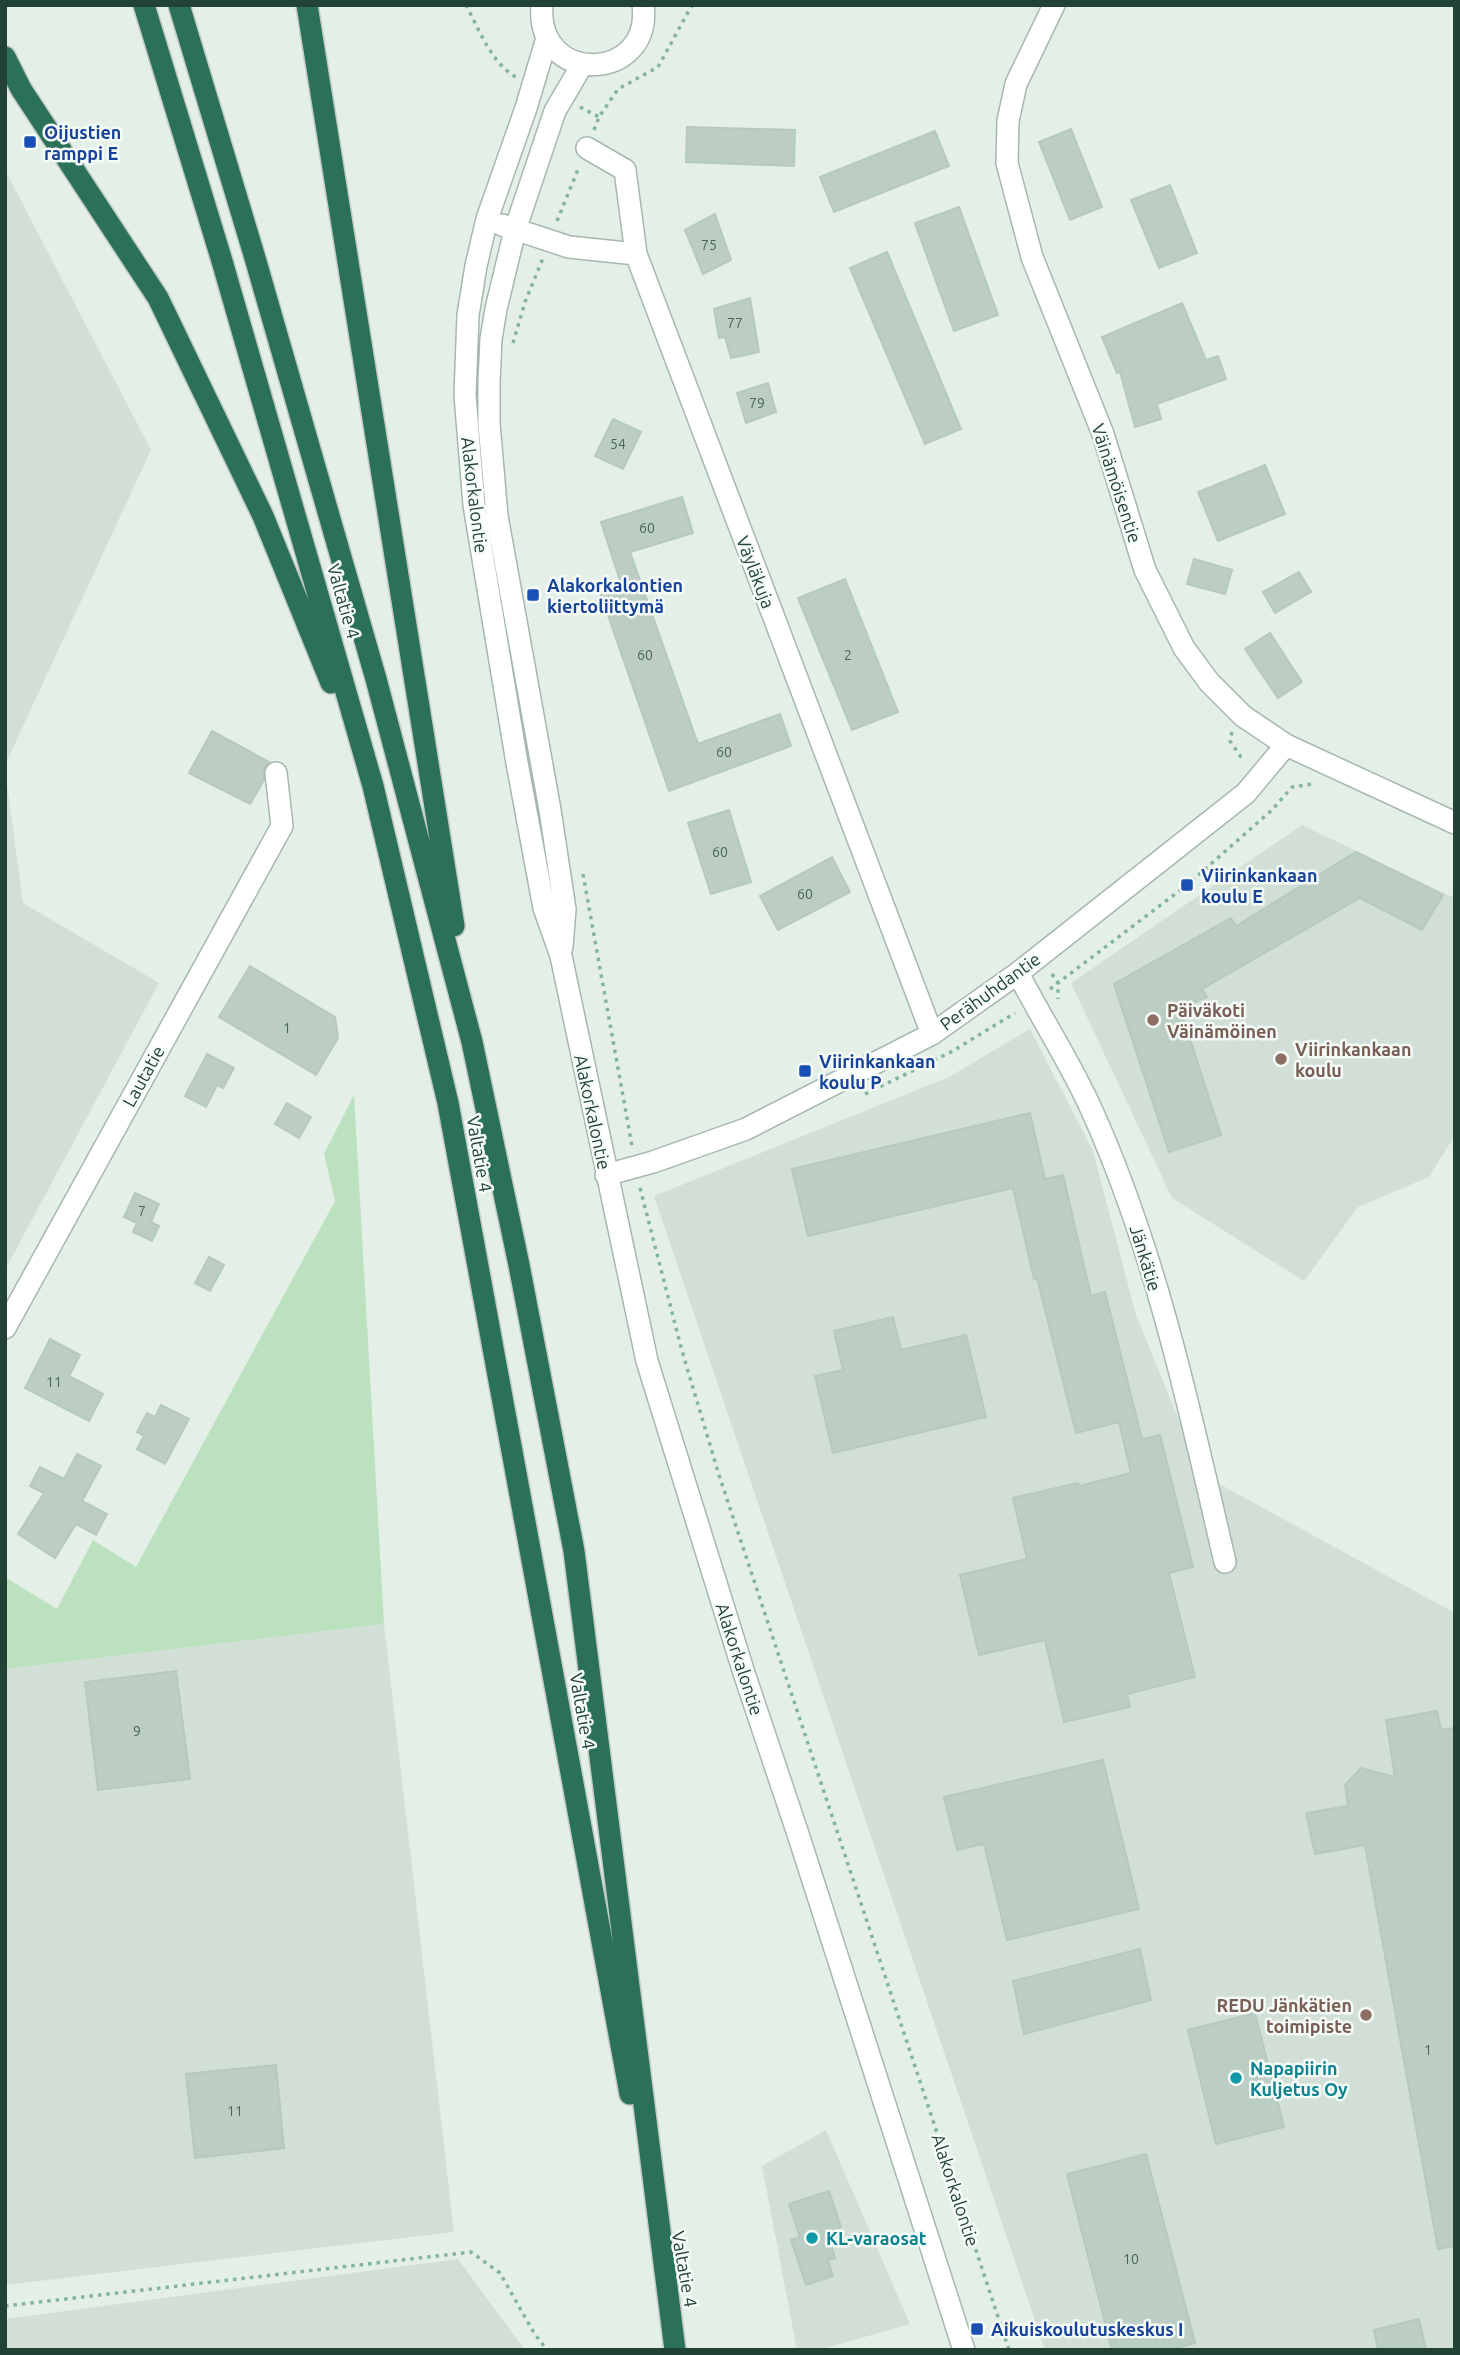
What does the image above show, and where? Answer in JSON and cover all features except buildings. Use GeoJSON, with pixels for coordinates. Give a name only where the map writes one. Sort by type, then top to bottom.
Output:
{"type":"FeatureCollection","features":[{"type":"Feature","properties":{"kind":"highway","name":"Valtatie 4"},"geometry":{"type":"LineString","coordinates":[[144,5],[230,287],[373,786],[448,1103],[674,2342]]}},
{"type":"Feature","properties":{"kind":"highway","name":"Valtatie 4"},"geometry":{"type":"LineString","coordinates":[[179,5],[372,665],[472,1042],[519,1265],[574,1551],[674,2342]]}},
{"type":"Feature","properties":{"kind":"highway"},"geometry":{"type":"LineString","coordinates":[[307,5],[472,1042]]}},
{"type":"Feature","properties":{"kind":"highway"},"geometry":{"type":"LineString","coordinates":[[5,57],[21,89],[158,298],[263,516],[373,786]]}},
{"type":"Feature","properties":{"kind":"street"},"geometry":{"type":"LineString","coordinates":[[542,5],[541,16],[547,38],[561,55],[582,65],[605,65],[626,54],[640,36],[643,5]]}},
{"type":"Feature","properties":{"kind":"street","name":"Väinämöisentie"},"geometry":{"type":"LineString","coordinates":[[1054,5],[1016,84],[1008,121],[1007,163],[1032,257],[1102,434],[1145,569],[1184,648],[1209,682],[1243,716],[1286,745],[1455,823]]}},
{"type":"Feature","properties":{"kind":"street","name":"Alakorkalontie"},"geometry":{"type":"LineString","coordinates":[[547,38],[487,219],[476,266],[467,328],[465,381],[474,505],[517,762],[544,908],[561,956],[647,1361],[684,1485],[964,2350]]}},
{"type":"Feature","properties":{"kind":"street","name":"Alakorkalontie"},"geometry":{"type":"LineString","coordinates":[[561,956],[565,909],[497,516],[490,435],[491,340],[501,283],[515,230],[555,111],[582,65]]}},
{"type":"Feature","properties":{"kind":"street","name":"Väyläkuja"},"geometry":{"type":"LineString","coordinates":[[587,148],[625,170],[636,254],[932,1034]]}},
{"type":"Feature","properties":{"kind":"street"},"geometry":{"type":"LineString","coordinates":[[487,219],[569,247],[636,254]]}},
{"type":"Feature","properties":{"kind":"street","name":"Perähuhdantie"},"geometry":{"type":"LineString","coordinates":[[606,1175],[746,1129],[932,1034],[1018,973],[1246,793],[1286,745]]}},
{"type":"Feature","properties":{"kind":"street","name":"Lautatie"},"geometry":{"type":"LineString","coordinates":[[5,1328],[282,826],[276,773]]}},
{"type":"Feature","properties":{"kind":"street","name":"Jänkätie"},"geometry":{"type":"LineString","coordinates":[[1018,973],[1093,1112],[1143,1241],[1195,1434],[1225,1562]]}},
{"type":"Feature","properties":{"kind":"path"},"geometry":{"type":"LineString","coordinates":[[511,352],[525,302],[599,117],[618,89],[658,67],[692,5]]}},
{"type":"Feature","properties":{"kind":"path"},"geometry":{"type":"LineString","coordinates":[[1033,1003],[1187,885],[1272,810],[1292,787],[1312,783],[1322,761]]}},
{"type":"Feature","properties":{"kind":"path","name":"Alakorkalontie"},"geometry":{"type":"LineString","coordinates":[[582,867],[640,1188],[682,1351],[719,1475],[1009,2350]]}},
{"type":"Feature","properties":{"kind":"path"},"geometry":{"type":"LineString","coordinates":[[5,2306],[471,2252],[500,2273],[534,2333],[547,2350]]}},
{"type":"Feature","properties":{"kind":"shaded area"},"geometry":{"type":"Polygon","coordinates":[[[5,170],[151,450],[5,765],[5,170]]]}},
{"type":"Feature","properties":{"kind":"shaded area"},"geometry":{"type":"Polygon","coordinates":[[[5,769],[23,903],[159,983],[5,1270],[5,769]]]}},
{"type":"Feature","properties":{"kind":"shaded area","name":"Viirinkankaan koulu"},"geometry":{"type":"Polygon","coordinates":[[[1302,825],[1455,898],[1455,1135],[1429,1177],[1358,1207],[1304,1281],[1172,1198],[1071,983],[1302,825]]]}},
{"type":"Feature","properties":{"kind":"shaded area"},"geometry":{"type":"Polygon","coordinates":[[[1030,1029],[1093,1151],[1136,1315],[1201,1474],[1455,1613],[1455,2350],[1045,2350],[654,1196],[949,1077],[1030,1029]]]}},
{"type":"Feature","properties":{"kind":"shaded area"},"geometry":{"type":"Polygon","coordinates":[[[384,1624],[454,2232],[5,2285],[5,1669],[384,1624]]]}},
{"type":"Feature","properties":{"kind":"shaded area"},"geometry":{"type":"Polygon","coordinates":[[[826,2130],[910,2324],[819,2350],[797,2350],[762,2166],[826,2130]]]}},
{"type":"Feature","properties":{"kind":"shaded area"},"geometry":{"type":"Polygon","coordinates":[[[458,2259],[525,2350],[5,2350],[5,2319],[458,2259]]]}},
{"type":"Feature","properties":{"kind":"green space"},"geometry":{"type":"Polygon","coordinates":[[[354,1095],[384,1624],[5,1669],[5,1577],[57,1609],[93,1540],[136,1567],[335,1201],[324,1154],[354,1095]]]}},
{"type":"Feature","properties":{"kind":"place","name":"Oijustien ramppi E"},"geometry":{"type":"Point","coordinates":[30,142]}},
{"type":"Feature","properties":{"kind":"place","name":"Alakorkalontien kiertoliittymä"},"geometry":{"type":"Point","coordinates":[533,595]}},
{"type":"Feature","properties":{"kind":"place","name":"Viirinkankaan koulu E"},"geometry":{"type":"Point","coordinates":[1187,885]}},
{"type":"Feature","properties":{"kind":"place","name":"Päiväkoti Väinämöinen"},"geometry":{"type":"Point","coordinates":[1153,1020]}},
{"type":"Feature","properties":{"kind":"place","name":"Viirinkankaan koulu"},"geometry":{"type":"Point","coordinates":[1281,1059]}},
{"type":"Feature","properties":{"kind":"place","name":"Viirinkankaan koulu P"},"geometry":{"type":"Point","coordinates":[805,1071]}},
{"type":"Feature","properties":{"kind":"place","name":"REDU Jänkätien toimipiste"},"geometry":{"type":"Point","coordinates":[1366,2015]}},
{"type":"Feature","properties":{"kind":"place","name":"Napapiirin Kuljetus Oy"},"geometry":{"type":"Point","coordinates":[1236,2078]}},
{"type":"Feature","properties":{"kind":"place","name":"KL-varaosat"},"geometry":{"type":"Point","coordinates":[812,2238]}},
{"type":"Feature","properties":{"kind":"place","name":"Aikuiskoulutuskeskus I"},"geometry":{"type":"Point","coordinates":[977,2329]}}]}
